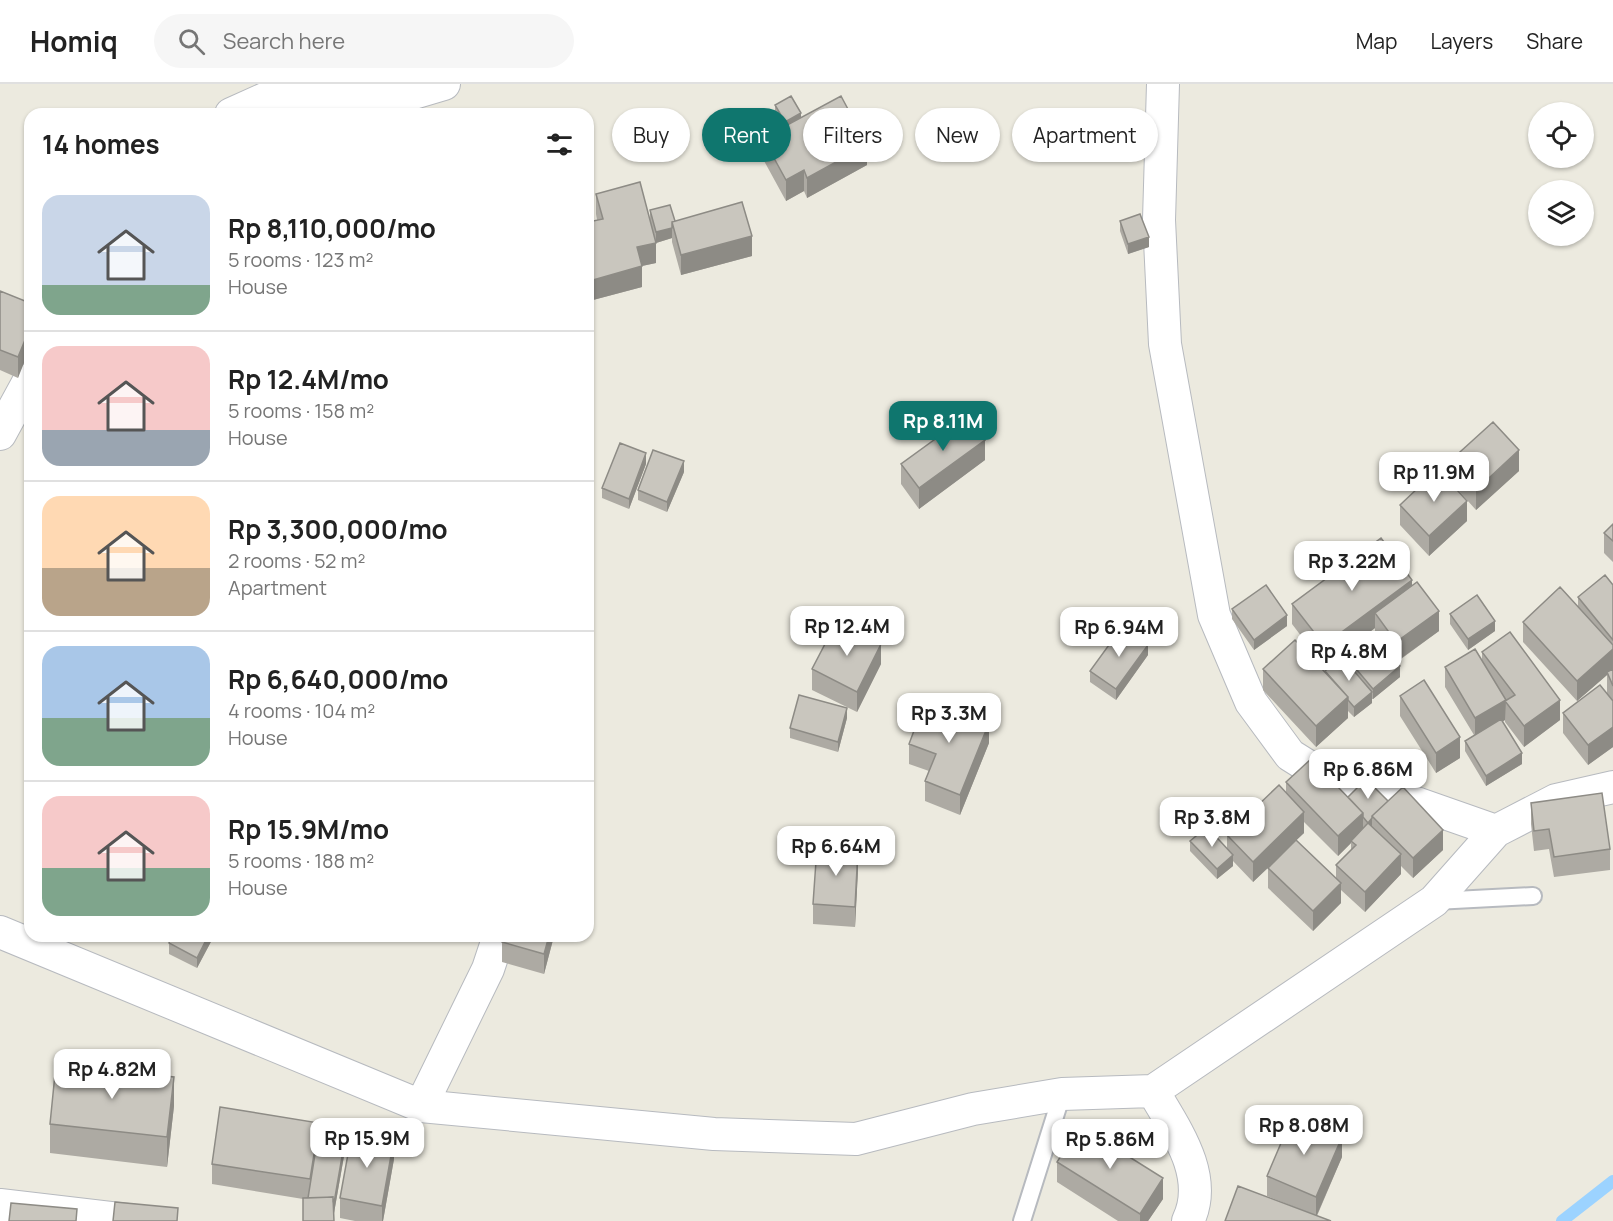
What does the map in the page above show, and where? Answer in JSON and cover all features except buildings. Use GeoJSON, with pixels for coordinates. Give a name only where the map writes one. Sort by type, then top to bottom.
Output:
{"type":"FeatureCollection","features":[{"type":"Feature","properties":{"kind":"street"},"geometry":{"type":"LineString","coordinates":[[244,108],[278,93],[407,95],[444,84]]}},
{"type":"Feature","properties":{"kind":"street"},"geometry":{"type":"LineString","coordinates":[[1163,84],[1159,220],[1165,344],[1214,615],[1251,702],[1290,755],[1325,777],[1419,804],[1496,831]]}},
{"type":"Feature","properties":{"kind":"street"},"geometry":{"type":"LineString","coordinates":[[0,434],[24,390]]}},
{"type":"Feature","properties":{"kind":"street"},"geometry":{"type":"LineString","coordinates":[[24,942],[421,1106],[714,1134],[856,1139],[973,1109],[1062,1094],[1153,1091],[1434,902],[1496,831],[1556,800],[1613,787]]}},
{"type":"Feature","properties":{"kind":"street"},"geometry":{"type":"LineString","coordinates":[[0,932],[24,942]]}},
{"type":"Feature","properties":{"kind":"street"},"geometry":{"type":"LineString","coordinates":[[421,1106],[488,969],[497,942]]}},
{"type":"Feature","properties":{"kind":"street"},"geometry":{"type":"LineString","coordinates":[[1153,1091],[1187,1148],[1195,1181],[1193,1212],[1188,1221]]}},
{"type":"Feature","properties":{"kind":"street"},"geometry":{"type":"LineString","coordinates":[[0,1205],[135,1221]]}},
{"type":"Feature","properties":{"kind":"lane"},"geometry":{"type":"LineString","coordinates":[[1434,902],[1533,896]]}},
{"type":"Feature","properties":{"kind":"lane"},"geometry":{"type":"LineString","coordinates":[[1022,1221],[1062,1094]]}},
{"type":"Feature","properties":{"kind":"waterway"},"geometry":{"type":"LineString","coordinates":[[1562,1221],[1613,1181]]}}]}
